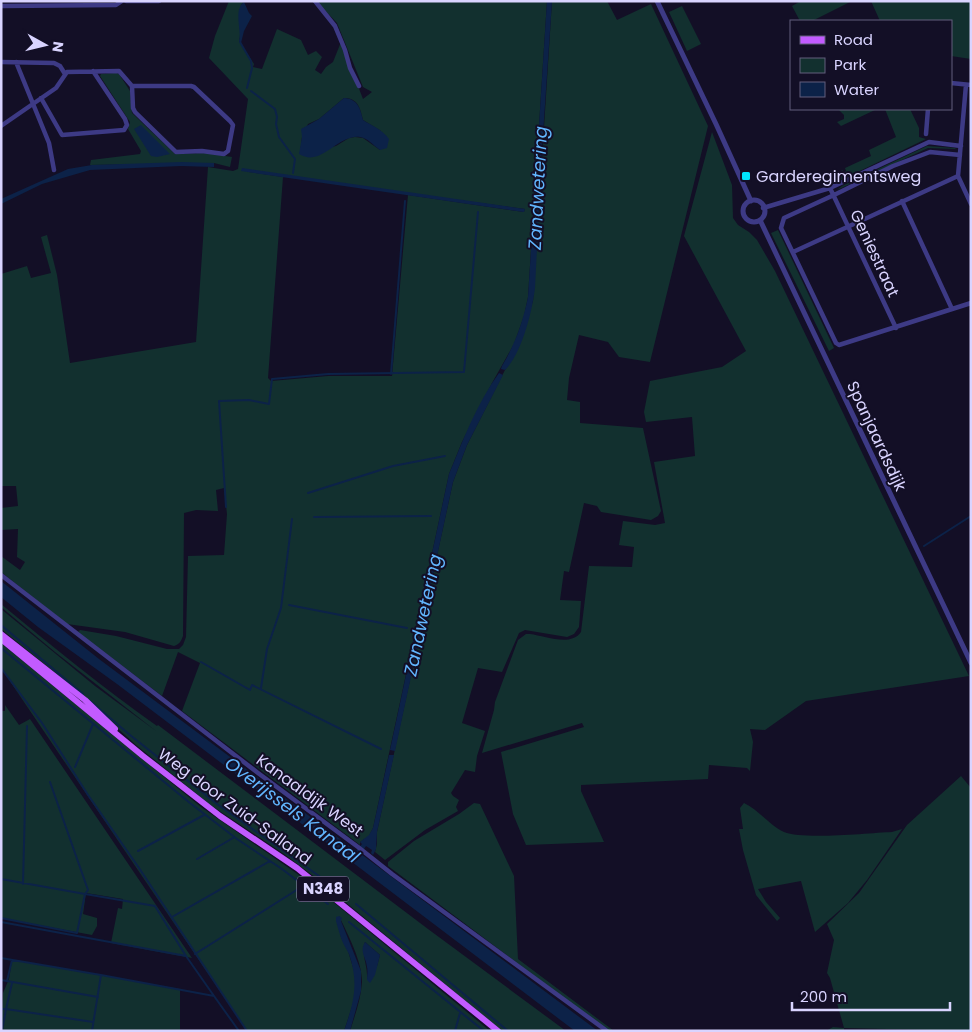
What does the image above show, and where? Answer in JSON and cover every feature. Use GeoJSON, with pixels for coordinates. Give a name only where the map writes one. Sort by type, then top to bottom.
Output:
{"type":"FeatureCollection","features":[{"type":"Feature","properties":{"kind":"main road","name":"Weg door Zuid-Salland"},"geometry":{"type":"LineString","coordinates":[[1,634],[85,700],[143,756]]}},
{"type":"Feature","properties":{"kind":"main road","name":"Weg door Zuid-Salland"},"geometry":{"type":"LineString","coordinates":[[1,639],[143,756],[220,816],[298,868],[498,1031]]}},
{"type":"Feature","properties":{"kind":"street"},"geometry":{"type":"LineString","coordinates":[[1,6],[11,4],[116,5],[122,1]]}},
{"type":"Feature","properties":{"kind":"street"},"geometry":{"type":"LineString","coordinates":[[126,1],[159,1]]}},
{"type":"Feature","properties":{"kind":"street"},"geometry":{"type":"LineString","coordinates":[[315,1],[335,26],[350,68],[359,86]]}},
{"type":"Feature","properties":{"kind":"street"},"geometry":{"type":"LineString","coordinates":[[657,1],[716,124],[750,201]]}},
{"type":"Feature","properties":{"kind":"street"},"geometry":{"type":"LineString","coordinates":[[1,62],[54,63],[60,66],[65,74]]}},
{"type":"Feature","properties":{"kind":"street"},"geometry":{"type":"LineString","coordinates":[[16,62],[49,143],[54,170]]}},
{"type":"Feature","properties":{"kind":"street"},"geometry":{"type":"LineString","coordinates":[[1,126],[56,88],[65,74],[70,71],[119,71],[132,86],[133,108],[135,112],[176,152],[202,151],[224,154],[228,152],[233,126],[194,87],[132,86]]}},
{"type":"Feature","properties":{"kind":"street"},"geometry":{"type":"LineString","coordinates":[[41,98],[62,135],[124,130],[127,125],[125,119],[93,71]]}},
{"type":"Feature","properties":{"kind":"street"},"geometry":{"type":"LineString","coordinates":[[952,83],[969,85],[958,176],[971,204]]}},
{"type":"Feature","properties":{"kind":"street"},"geometry":{"type":"LineString","coordinates":[[926,134],[928,110]]}},
{"type":"Feature","properties":{"kind":"street"},"geometry":{"type":"LineString","coordinates":[[764,208],[830,188],[928,142],[961,146]]}},
{"type":"Feature","properties":{"kind":"street"},"geometry":{"type":"LineString","coordinates":[[960,155],[930,152],[893,166],[784,218],[781,222],[781,228],[836,344],[839,345],[896,328],[971,303]]}},
{"type":"Feature","properties":{"kind":"street"},"geometry":{"type":"LineString","coordinates":[[793,252],[958,176]]}},
{"type":"Feature","properties":{"kind":"street","name":"Geniestraat"},"geometry":{"type":"LineString","coordinates":[[830,188],[896,328]]}},
{"type":"Feature","properties":{"kind":"street"},"geometry":{"type":"LineString","coordinates":[[750,201],[757,201],[764,208],[764,214],[760,220],[752,222],[745,218],[743,210],[750,201]]}},
{"type":"Feature","properties":{"kind":"street"},"geometry":{"type":"LineString","coordinates":[[902,201],[952,309]]}},
{"type":"Feature","properties":{"kind":"street","name":"Spanjaardsdijk"},"geometry":{"type":"LineString","coordinates":[[760,220],[971,663]]}},
{"type":"Feature","properties":{"kind":"street","name":"Kanaaldijk West"},"geometry":{"type":"LineString","coordinates":[[1,575],[400,880],[607,1031]]}},
{"type":"Feature","properties":{"kind":"green space"},"geometry":{"type":"Polygon","coordinates":[[[229,1],[244,1],[239,16],[239,41],[254,64],[253,67],[262,69],[277,29],[301,40],[308,55],[316,51],[322,57],[315,70],[321,74],[333,62],[341,42],[363,99],[372,92],[363,87],[337,23],[316,1],[547,1],[528,297],[524,316],[514,344],[462,442],[449,474],[373,828],[369,836],[360,842],[360,845],[182,711],[200,663],[178,652],[162,696],[78,632],[80,630],[116,636],[167,649],[179,649],[186,637],[188,556],[224,555],[227,514],[224,488],[216,490],[218,511],[196,510],[184,513],[183,636],[180,642],[174,646],[125,632],[67,624],[1,572],[1,556],[20,570],[25,562],[17,557],[18,529],[1,530],[1,508],[18,506],[16,486],[1,486],[1,274],[27,266],[31,278],[51,273],[41,237],[47,235],[57,275],[70,363],[196,342],[208,167],[233,171],[238,169],[248,99],[209,58],[215,36],[229,1]],[[344,98],[319,119],[308,124],[302,137],[300,154],[336,146],[349,138],[355,137],[363,138],[380,150],[381,131],[363,120],[355,102],[349,98],[344,98]],[[242,171],[283,177],[268,378],[271,381],[328,376],[392,376],[408,195],[524,212],[525,209],[242,171]]]}},
{"type":"Feature","properties":{"kind":"green space"},"geometry":{"type":"Polygon","coordinates":[[[552,1],[607,1],[617,20],[651,4],[708,126],[650,362],[619,357],[608,342],[579,335],[569,378],[567,400],[580,402],[580,423],[643,428],[661,511],[658,516],[651,520],[601,512],[597,506],[584,503],[569,572],[564,571],[560,600],[581,601],[579,627],[574,634],[567,637],[525,630],[519,633],[502,672],[478,668],[462,723],[485,731],[477,756],[475,772],[465,770],[451,793],[459,800],[456,807],[458,811],[425,830],[385,860],[375,852],[377,832],[453,482],[467,445],[517,350],[533,301],[552,1]]]}},
{"type":"Feature","properties":{"kind":"green space"},"geometry":{"type":"Polygon","coordinates":[[[801,1],[852,1],[814,20],[799,20],[792,6],[801,1]]]}},
{"type":"Feature","properties":{"kind":"green space"},"geometry":{"type":"Polygon","coordinates":[[[871,1],[971,1],[971,59],[952,56],[952,20],[880,20],[871,1]]]}},
{"type":"Feature","properties":{"kind":"green space"},"geometry":{"type":"Polygon","coordinates":[[[682,6],[701,44],[687,51],[669,12],[682,6]]]}},
{"type":"Feature","properties":{"kind":"green space"},"geometry":{"type":"Polygon","coordinates":[[[101,74],[119,74],[130,91],[132,113],[175,154],[206,153],[232,157],[230,167],[214,163],[90,165],[91,160],[140,154],[141,151],[128,129],[130,122],[100,76],[101,74]]]}},
{"type":"Feature","properties":{"kind":"green space"},"geometry":{"type":"Polygon","coordinates":[[[839,110],[875,110],[841,126],[837,122],[844,119],[844,115],[839,110]]]}},
{"type":"Feature","properties":{"kind":"green space"},"geometry":{"type":"Polygon","coordinates":[[[885,110],[910,110],[919,128],[919,137],[926,139],[837,182],[831,181],[829,177],[839,172],[840,174],[842,170],[846,171],[845,168],[871,156],[869,150],[896,137],[885,110]]]}},
{"type":"Feature","properties":{"kind":"green space"},"geometry":{"type":"Polygon","coordinates":[[[712,132],[732,185],[733,218],[738,225],[757,240],[775,271],[969,676],[806,701],[765,730],[750,729],[753,742],[750,771],[747,768],[709,765],[708,779],[581,785],[581,791],[604,842],[526,845],[513,814],[501,752],[584,727],[582,723],[482,753],[495,702],[518,640],[526,634],[564,640],[577,636],[581,632],[589,566],[632,567],[634,547],[619,545],[623,521],[655,525],[665,523],[654,462],[695,456],[692,417],[646,422],[644,412],[650,381],[722,367],[746,351],[684,236],[712,132]]]}},
{"type":"Feature","properties":{"kind":"green space"},"geometry":{"type":"Polygon","coordinates":[[[927,146],[956,149],[928,148],[837,190],[842,186],[927,146]]]}},
{"type":"Feature","properties":{"kind":"green space"},"geometry":{"type":"Polygon","coordinates":[[[778,230],[834,348],[829,351],[771,233],[778,230]]]}},
{"type":"Feature","properties":{"kind":"green space"},"geometry":{"type":"Polygon","coordinates":[[[1,604],[117,697],[158,725],[566,1031],[502,1031],[316,878],[284,854],[209,804],[136,745],[63,679],[1,629],[1,609],[95,686],[156,731],[55,652],[1,607],[1,604]]]}},
{"type":"Feature","properties":{"kind":"green space"},"geometry":{"type":"Polygon","coordinates":[[[1,643],[201,807],[309,882],[490,1031],[350,1031],[358,1007],[362,982],[360,966],[354,948],[339,916],[341,937],[348,951],[355,974],[356,987],[354,1001],[344,1031],[247,1031],[1,668],[1,643]],[[365,942],[364,952],[367,980],[377,966],[380,955],[365,942]]]}},
{"type":"Feature","properties":{"kind":"green space"},"geometry":{"type":"Polygon","coordinates":[[[5,705],[19,725],[30,719],[192,958],[111,943],[118,908],[122,909],[123,899],[86,893],[83,914],[97,918],[97,926],[92,935],[1,918],[1,711],[5,711],[5,705]]]}},
{"type":"Feature","properties":{"kind":"green space"},"geometry":{"type":"Polygon","coordinates":[[[961,776],[971,788],[971,1031],[844,1028],[827,973],[834,940],[827,924],[859,893],[907,825],[961,776]]]}},
{"type":"Feature","properties":{"kind":"green space"},"geometry":{"type":"Polygon","coordinates":[[[474,803],[480,804],[514,876],[518,959],[614,1031],[608,1031],[388,866],[388,862],[414,841],[474,803]]]}},
{"type":"Feature","properties":{"kind":"green space"},"geometry":{"type":"Polygon","coordinates":[[[744,803],[774,826],[784,832],[793,834],[806,836],[836,835],[892,832],[902,829],[867,880],[848,903],[815,932],[801,881],[758,889],[780,918],[777,921],[756,895],[739,829],[743,829],[740,808],[744,803]]]}},
{"type":"Feature","properties":{"kind":"green space"},"geometry":{"type":"Polygon","coordinates":[[[12,960],[180,989],[180,1031],[1,1031],[3,993],[9,979],[12,960]]]}},
{"type":"Feature","properties":{"kind":"green space"},"geometry":{"type":"Polygon","coordinates":[[[833,1027],[844,1028],[844,1031],[826,1031],[833,1027]]]}},
{"type":"Feature","properties":{"kind":"water","name":"Zandwetering"},"geometry":{"type":"Polygon","coordinates":[[[547,1],[552,1],[535,288],[529,320],[521,343],[511,363],[505,370],[501,369],[518,333],[528,297],[547,1]]]}},
{"type":"Feature","properties":{"kind":"water"},"geometry":{"type":"Polygon","coordinates":[[[244,2],[252,16],[244,31],[241,43],[239,41],[238,15],[244,2]]]}},
{"type":"Feature","properties":{"kind":"water"},"geometry":{"type":"Polygon","coordinates":[[[344,98],[355,102],[363,120],[380,130],[389,139],[387,148],[380,150],[366,139],[352,137],[315,157],[299,154],[302,137],[301,129],[319,119],[344,98]]]}},
{"type":"Feature","properties":{"kind":"water"},"geometry":{"type":"Polygon","coordinates":[[[141,125],[170,154],[157,157],[151,156],[134,129],[141,125]]]}},
{"type":"Feature","properties":{"kind":"water"},"geometry":{"type":"Polygon","coordinates":[[[182,162],[214,163],[214,167],[181,166],[90,170],[42,184],[1,204],[1,199],[68,169],[92,165],[182,162]]]}},
{"type":"Feature","properties":{"kind":"water"},"geometry":{"type":"Polygon","coordinates":[[[242,168],[525,209],[524,212],[241,171],[242,168]]]}},
{"type":"Feature","properties":{"kind":"water","name":"Zandwetering"},"geometry":{"type":"Polygon","coordinates":[[[499,373],[503,375],[467,445],[453,482],[395,751],[390,750],[449,474],[477,409],[499,373]]]}},
{"type":"Feature","properties":{"kind":"water","name":"Overijssels Kanaal"},"geometry":{"type":"Polygon","coordinates":[[[1,581],[99,659],[356,851],[362,844],[360,842],[369,835],[373,828],[389,755],[394,755],[377,832],[376,849],[373,855],[371,853],[372,850],[366,846],[361,854],[598,1031],[575,1031],[117,684],[38,627],[1,597],[1,581]]]}},
{"type":"Feature","properties":{"kind":"water"},"geometry":{"type":"Polygon","coordinates":[[[336,917],[342,918],[341,921],[361,971],[361,991],[350,1031],[344,1031],[353,1002],[354,974],[349,954],[336,921],[336,917]]]}},
{"type":"Feature","properties":{"kind":"water"},"geometry":{"type":"Polygon","coordinates":[[[365,942],[380,955],[375,975],[370,983],[367,980],[367,969],[363,952],[365,942]]]}},
{"type":"Feature","properties":{"kind":"waterway"},"geometry":{"type":"LineString","coordinates":[[240,42],[251,61],[252,68],[247,88]]}},
{"type":"Feature","properties":{"kind":"waterway"},"geometry":{"type":"LineString","coordinates":[[251,91],[275,109],[279,137],[295,159],[293,173]]}},
{"type":"Feature","properties":{"kind":"waterway"},"geometry":{"type":"LineString","coordinates":[[391,374],[405,201]]}},
{"type":"Feature","properties":{"kind":"waterway"},"geometry":{"type":"LineString","coordinates":[[226,507],[219,401],[249,400],[269,404],[272,379],[328,374],[464,372],[478,212]]}},
{"type":"Feature","properties":{"kind":"waterway"},"geometry":{"type":"LineString","coordinates":[[308,493],[393,466],[445,456]]}},
{"type":"Feature","properties":{"kind":"waterway"},"geometry":{"type":"LineString","coordinates":[[314,517],[431,516]]}},
{"type":"Feature","properties":{"kind":"waterway"},"geometry":{"type":"LineString","coordinates":[[924,546],[971,516]]}},
{"type":"Feature","properties":{"kind":"waterway"},"geometry":{"type":"LineString","coordinates":[[261,688],[267,649],[281,608],[292,519]]}},
{"type":"Feature","properties":{"kind":"waterway","name":"Zandwetering"},"geometry":{"type":"LineString","coordinates":[[289,605],[407,628]]}},
{"type":"Feature","properties":{"kind":"waterway"},"geometry":{"type":"LineString","coordinates":[[1,625],[83,694]]}},
{"type":"Feature","properties":{"kind":"waterway"},"geometry":{"type":"LineString","coordinates":[[1,648],[190,803],[328,904]]}},
{"type":"Feature","properties":{"kind":"waterway"},"geometry":{"type":"LineString","coordinates":[[201,662],[250,690],[252,685],[381,749]]}},
{"type":"Feature","properties":{"kind":"waterway"},"geometry":{"type":"LineString","coordinates":[[1,668],[42,723],[88,795],[139,868],[247,1031]]}},
{"type":"Feature","properties":{"kind":"waterway"},"geometry":{"type":"LineString","coordinates":[[90,701],[217,804],[336,888]]}},
{"type":"Feature","properties":{"kind":"waterway"},"geometry":{"type":"LineString","coordinates":[[75,767],[93,724]]}},
{"type":"Feature","properties":{"kind":"waterway"},"geometry":{"type":"LineString","coordinates":[[23,884],[27,726]]}},
{"type":"Feature","properties":{"kind":"waterway"},"geometry":{"type":"LineString","coordinates":[[1,879],[85,894],[88,890],[50,782]]}},
{"type":"Feature","properties":{"kind":"waterway"},"geometry":{"type":"LineString","coordinates":[[138,851],[204,815]]}},
{"type":"Feature","properties":{"kind":"waterway"},"geometry":{"type":"LineString","coordinates":[[197,859],[233,838]]}},
{"type":"Feature","properties":{"kind":"waterway"},"geometry":{"type":"LineString","coordinates":[[172,917],[270,861]]}},
{"type":"Feature","properties":{"kind":"waterway"},"geometry":{"type":"LineString","coordinates":[[195,954],[303,886]]}},
{"type":"Feature","properties":{"kind":"waterway"},"geometry":{"type":"LineString","coordinates":[[1,918],[77,933],[85,894],[155,906],[186,956]]}},
{"type":"Feature","properties":{"kind":"waterway"},"geometry":{"type":"LineString","coordinates":[[356,904],[508,1031]]}},
{"type":"Feature","properties":{"kind":"waterway"},"geometry":{"type":"LineString","coordinates":[[1,922],[186,956],[214,996]]}},
{"type":"Feature","properties":{"kind":"waterway"},"geometry":{"type":"LineString","coordinates":[[349,922],[484,1031]]}},
{"type":"Feature","properties":{"kind":"waterway"},"geometry":{"type":"LineString","coordinates":[[1,958],[101,975],[92,1031]]}},
{"type":"Feature","properties":{"kind":"waterway"},"geometry":{"type":"LineString","coordinates":[[1,980],[7,981],[12,960]]}},
{"type":"Feature","properties":{"kind":"waterway"},"geometry":{"type":"LineString","coordinates":[[101,975],[214,996],[239,1031]]}},
{"type":"Feature","properties":{"kind":"waterway"},"geometry":{"type":"LineString","coordinates":[[7,981],[98,997]]}},
{"type":"Feature","properties":{"kind":"waterway"},"geometry":{"type":"LineString","coordinates":[[12,983],[6,1009],[93,1022]]}},
{"type":"Feature","properties":{"kind":"waterway"},"geometry":{"type":"LineString","coordinates":[[1,1009],[6,1009],[2,1031]]}},
{"type":"Feature","properties":{"kind":"waterway"},"geometry":{"type":"LineString","coordinates":[[455,1031],[460,1013]]}},
{"type":"Feature","properties":{"kind":"place","name":"Garderegimentsweg"},"geometry":{"type":"Point","coordinates":[746,176]}}]}
